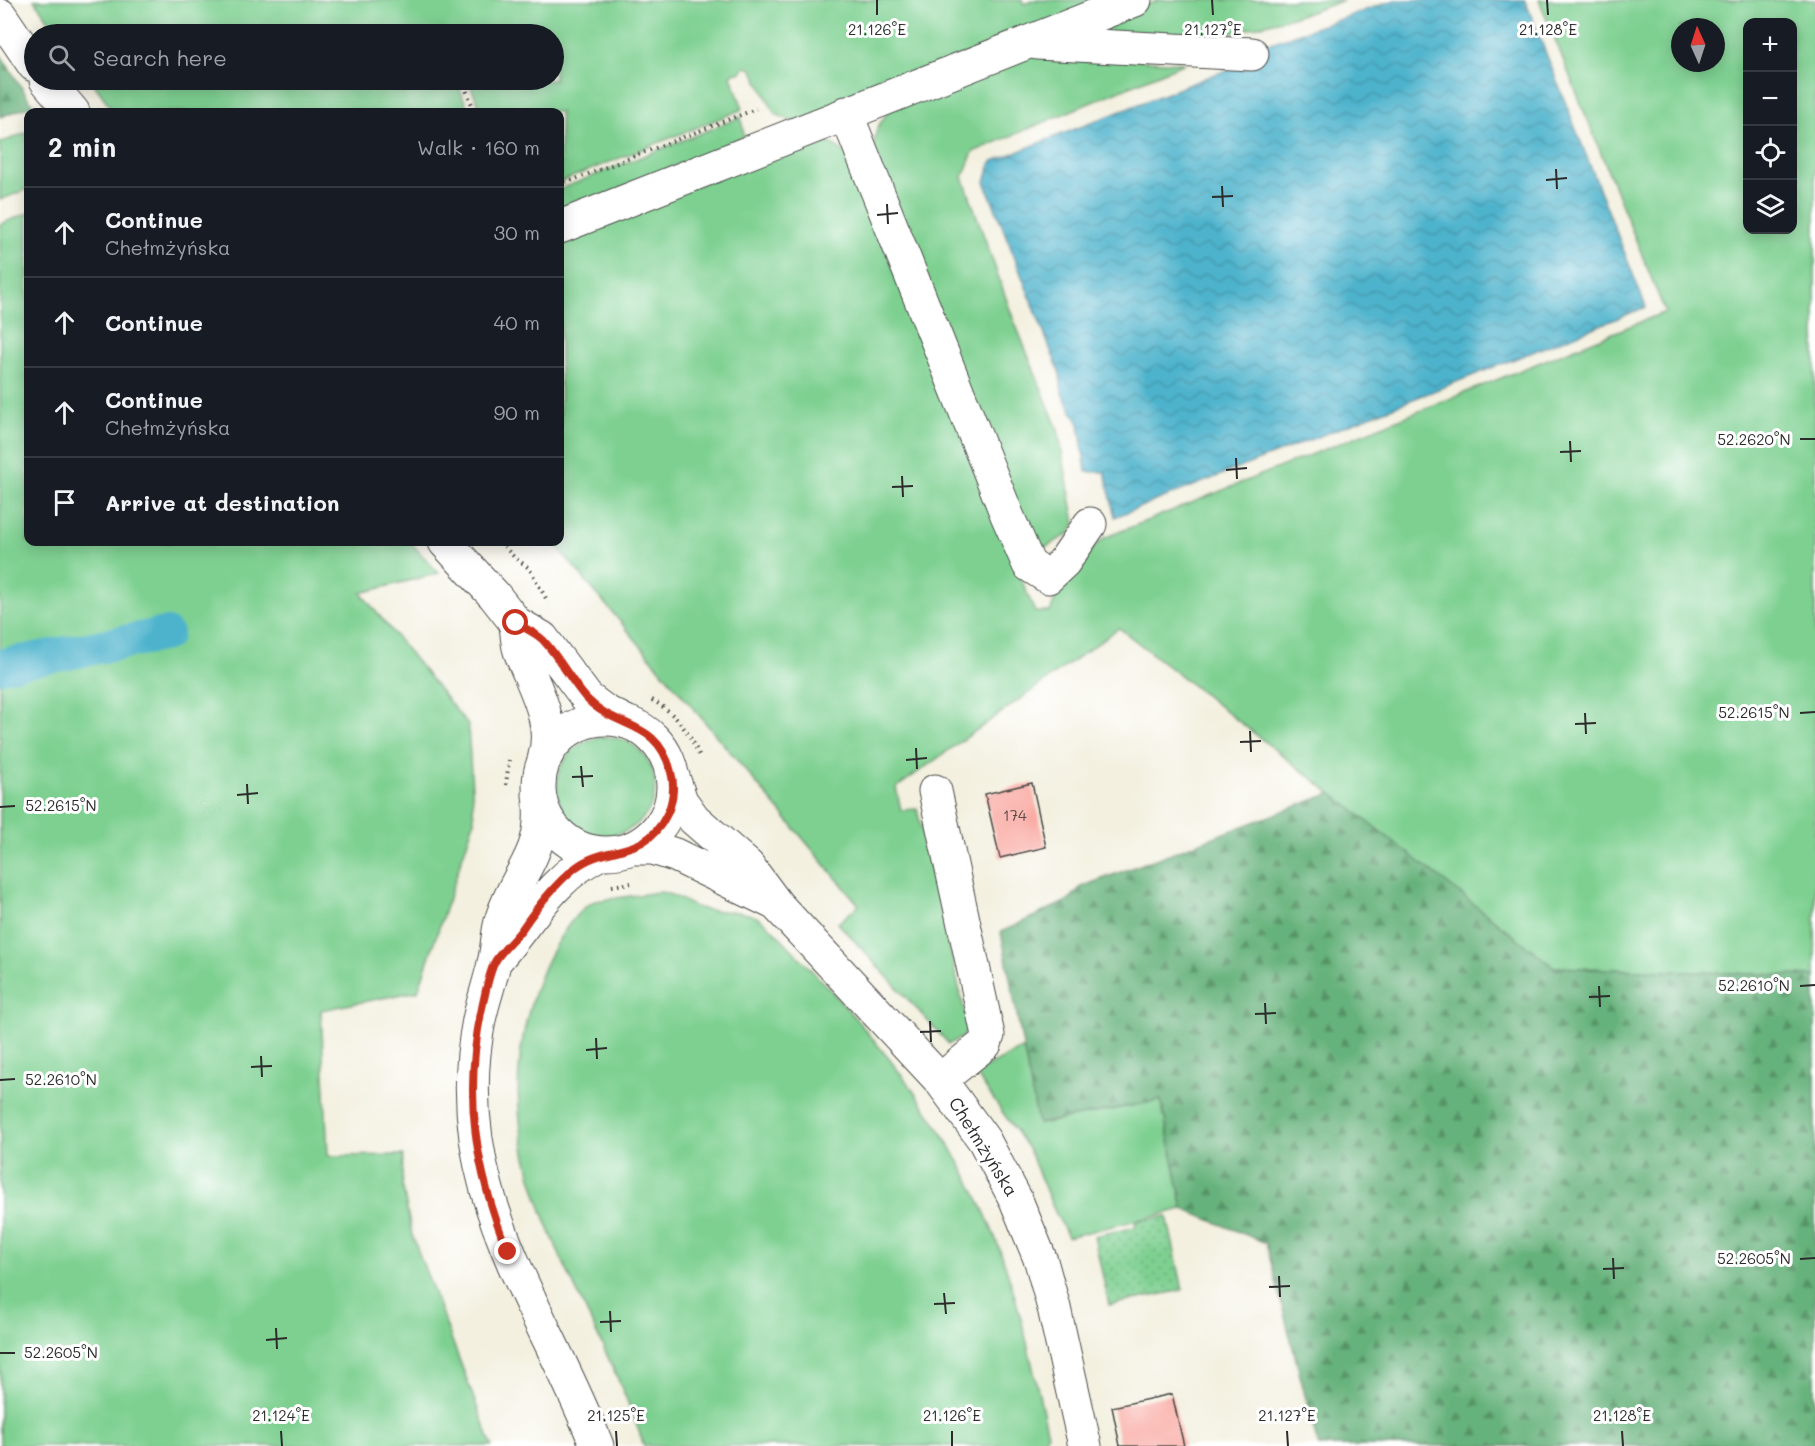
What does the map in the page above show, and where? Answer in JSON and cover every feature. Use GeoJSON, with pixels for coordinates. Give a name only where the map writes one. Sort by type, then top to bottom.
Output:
{"type":"FeatureCollection","features":[{"type":"Feature","properties":{"kind":"street"},"geometry":{"type":"LineString","coordinates":[[564,225],[1135,0]]}},
{"type":"Feature","properties":{"kind":"street"},"geometry":{"type":"LineString","coordinates":[[0,15],[24,50]]}},
{"type":"Feature","properties":{"kind":"street"},"geometry":{"type":"LineString","coordinates":[[1026,43],[1252,54]]}},
{"type":"Feature","properties":{"kind":"street"},"geometry":{"type":"LineString","coordinates":[[55,90],[70,108]]}},
{"type":"Feature","properties":{"kind":"street"},"geometry":{"type":"LineString","coordinates":[[846,113],[1006,515],[1029,565],[1048,577],[1064,562],[1090,524]]}},
{"type":"Feature","properties":{"kind":"street"},"geometry":{"type":"LineString","coordinates":[[449,546],[494,595],[516,623],[542,638],[565,671],[594,705],[618,719],[641,711]]}},
{"type":"Feature","properties":{"kind":"street"},"geometry":{"type":"LineString","coordinates":[[516,623],[519,649],[540,698],[547,723],[548,748],[540,778],[539,840],[501,920],[495,961],[479,1019],[472,1073],[474,1125],[482,1176],[493,1213],[508,1252],[597,1446]]}},
{"type":"Feature","properties":{"kind":"street"},"geometry":{"type":"LineString","coordinates":[[544,760],[553,745],[565,733],[580,724],[597,719],[615,720],[641,711]]}},
{"type":"Feature","properties":{"kind":"street","name":"Chełmżyńska"},"geometry":{"type":"LineString","coordinates":[[641,711],[647,733],[660,745],[668,760],[681,801],[694,819],[748,866],[777,905],[940,1080],[984,1140],[1026,1220],[1047,1284],[1085,1446]]}},
{"type":"Feature","properties":{"kind":"street"},"geometry":{"type":"LineString","coordinates":[[495,961],[567,874],[588,859],[617,851],[656,832],[667,815],[672,797],[673,777]]}},
{"type":"Feature","properties":{"kind":"street"},"geometry":{"type":"LineString","coordinates":[[935,791],[988,1035],[985,1044],[940,1080]]}},
{"type":"Feature","properties":{"kind":"street","name":"Chełmżyńska"},"geometry":{"type":"LineString","coordinates":[[539,795],[550,824],[573,844],[587,850],[617,851],[652,848],[675,855],[777,905]]}},
{"type":"Feature","properties":{"kind":"path"},"geometry":{"type":"LineString","coordinates":[[466,90],[473,108]]}},
{"type":"Feature","properties":{"kind":"path"},"geometry":{"type":"LineString","coordinates":[[564,183],[756,109]]}},
{"type":"Feature","properties":{"kind":"path"},"geometry":{"type":"LineString","coordinates":[[504,546],[528,568],[552,609]]}},
{"type":"Feature","properties":{"kind":"path"},"geometry":{"type":"LineString","coordinates":[[641,711],[666,708],[684,727],[703,763]]}},
{"type":"Feature","properties":{"kind":"path"},"geometry":{"type":"LineString","coordinates":[[611,887],[634,883]]}},
{"type":"Feature","properties":{"kind":"green space"},"geometry":{"type":"Polygon","coordinates":[[[34,0],[1022,0],[1024,4],[1034,0],[1108,0],[795,123],[775,114],[752,69],[745,67],[740,73],[735,72],[731,76],[742,106],[741,110],[564,180],[564,108],[480,108],[472,90],[564,90],[564,24],[52,24],[34,0]]]}},
{"type":"Feature","properties":{"kind":"green space"},"geometry":{"type":"Polygon","coordinates":[[[1159,0],[1344,0],[1311,12],[1191,44],[1077,32],[1159,0]]]}},
{"type":"Feature","properties":{"kind":"green space"},"geometry":{"type":"Polygon","coordinates":[[[1539,0],[1815,0],[1815,976],[1554,967],[1119,628],[896,788],[901,810],[917,809],[968,1026],[963,1037],[949,1044],[838,923],[859,905],[556,546],[564,546],[564,235],[815,141],[830,143],[845,152],[1035,612],[1050,612],[1064,577],[1104,538],[1665,312],[1539,0]]]}},
{"type":"Feature","properties":{"kind":"green space"},"geometry":{"type":"Polygon","coordinates":[[[0,54],[33,105],[0,117],[0,54]]]}},
{"type":"Feature","properties":{"kind":"green space"},"geometry":{"type":"Polygon","coordinates":[[[1030,54],[1185,63],[973,152],[963,177],[1013,318],[1058,430],[1075,523],[1069,534],[1046,547],[1027,539],[872,153],[877,128],[893,104],[1030,54]]]}},
{"type":"Feature","properties":{"kind":"green space"},"geometry":{"type":"Polygon","coordinates":[[[98,90],[460,90],[467,108],[111,108],[98,90]]]}},
{"type":"Feature","properties":{"kind":"green space"},"geometry":{"type":"Polygon","coordinates":[[[741,117],[744,137],[564,212],[564,187],[741,117]]]}},
{"type":"Feature","properties":{"kind":"green space"},"geometry":{"type":"Polygon","coordinates":[[[24,134],[24,191],[0,200],[0,143],[24,134]]]}},
{"type":"Feature","properties":{"kind":"green space"},"geometry":{"type":"Polygon","coordinates":[[[24,215],[24,546],[414,546],[439,573],[361,593],[468,725],[474,822],[418,991],[321,1010],[328,1156],[403,1155],[402,1184],[412,1235],[492,1446],[0,1446],[0,224],[24,215]]]}},
{"type":"Feature","properties":{"kind":"green space"},"geometry":{"type":"Polygon","coordinates":[[[606,737],[616,738],[633,745],[647,759],[654,776],[654,796],[647,813],[633,827],[616,834],[606,835],[596,834],[579,827],[565,813],[558,796],[557,786],[558,776],[565,759],[579,745],[596,738],[606,737]]]}},
{"type":"Feature","properties":{"kind":"green space"},"geometry":{"type":"Polygon","coordinates":[[[1331,793],[1554,967],[1815,976],[1815,1446],[1318,1446],[1266,1243],[1183,1209],[1161,1100],[1038,1124],[1001,932],[1069,900],[1081,887],[1331,793]]]}},
{"type":"Feature","properties":{"kind":"green space"},"geometry":{"type":"Polygon","coordinates":[[[659,892],[675,896],[699,908],[750,914],[766,923],[858,1022],[930,1114],[969,1181],[1001,1253],[1033,1366],[1048,1434],[1044,1440],[1018,1446],[644,1446],[621,1386],[545,1219],[527,1163],[519,1105],[522,1044],[540,977],[562,934],[586,906],[595,901],[659,892]]]}},
{"type":"Feature","properties":{"kind":"green space"},"geometry":{"type":"Polygon","coordinates":[[[1023,1048],[1039,1124],[1161,1100],[1183,1209],[1068,1237],[1029,1150],[975,1073],[1023,1048]]]}},
{"type":"Feature","properties":{"kind":"green space"},"geometry":{"type":"Polygon","coordinates":[[[1167,1216],[1183,1290],[1109,1305],[1094,1236],[1136,1227],[1135,1221],[1167,1216]]]}},
{"type":"Feature","properties":{"kind":"water"},"geometry":{"type":"Polygon","coordinates":[[[1395,0],[1525,0],[1646,307],[1115,517],[1105,472],[1086,472],[1079,424],[1062,394],[1060,374],[985,182],[991,162],[1218,73],[1260,63],[1262,46],[1395,0]]]}},
{"type":"Feature","properties":{"kind":"building"},"geometry":{"type":"Polygon","coordinates":[[[1032,783],[1046,847],[1000,858],[985,794],[1032,783]]]}},
{"type":"Feature","properties":{"kind":"building"},"geometry":{"type":"Polygon","coordinates":[[[1172,1394],[1184,1446],[1120,1446],[1112,1407],[1172,1394]]]}},
{"type":"Feature","properties":{"kind":"waterway"},"geometry":{"type":"LineString","coordinates":[[0,666],[166,634]]}},
{"type":"Feature","properties":{"kind":"route"},"geometry":{"type":"LineString","coordinates":[[508,1252],[487,1196],[475,1136],[473,1113],[472,1073],[476,1037],[495,961],[567,874],[588,859],[602,853],[632,848],[656,832],[667,815],[673,787],[673,777],[668,760],[660,745],[647,733],[594,705],[565,671],[542,638],[516,623]]}}]}
